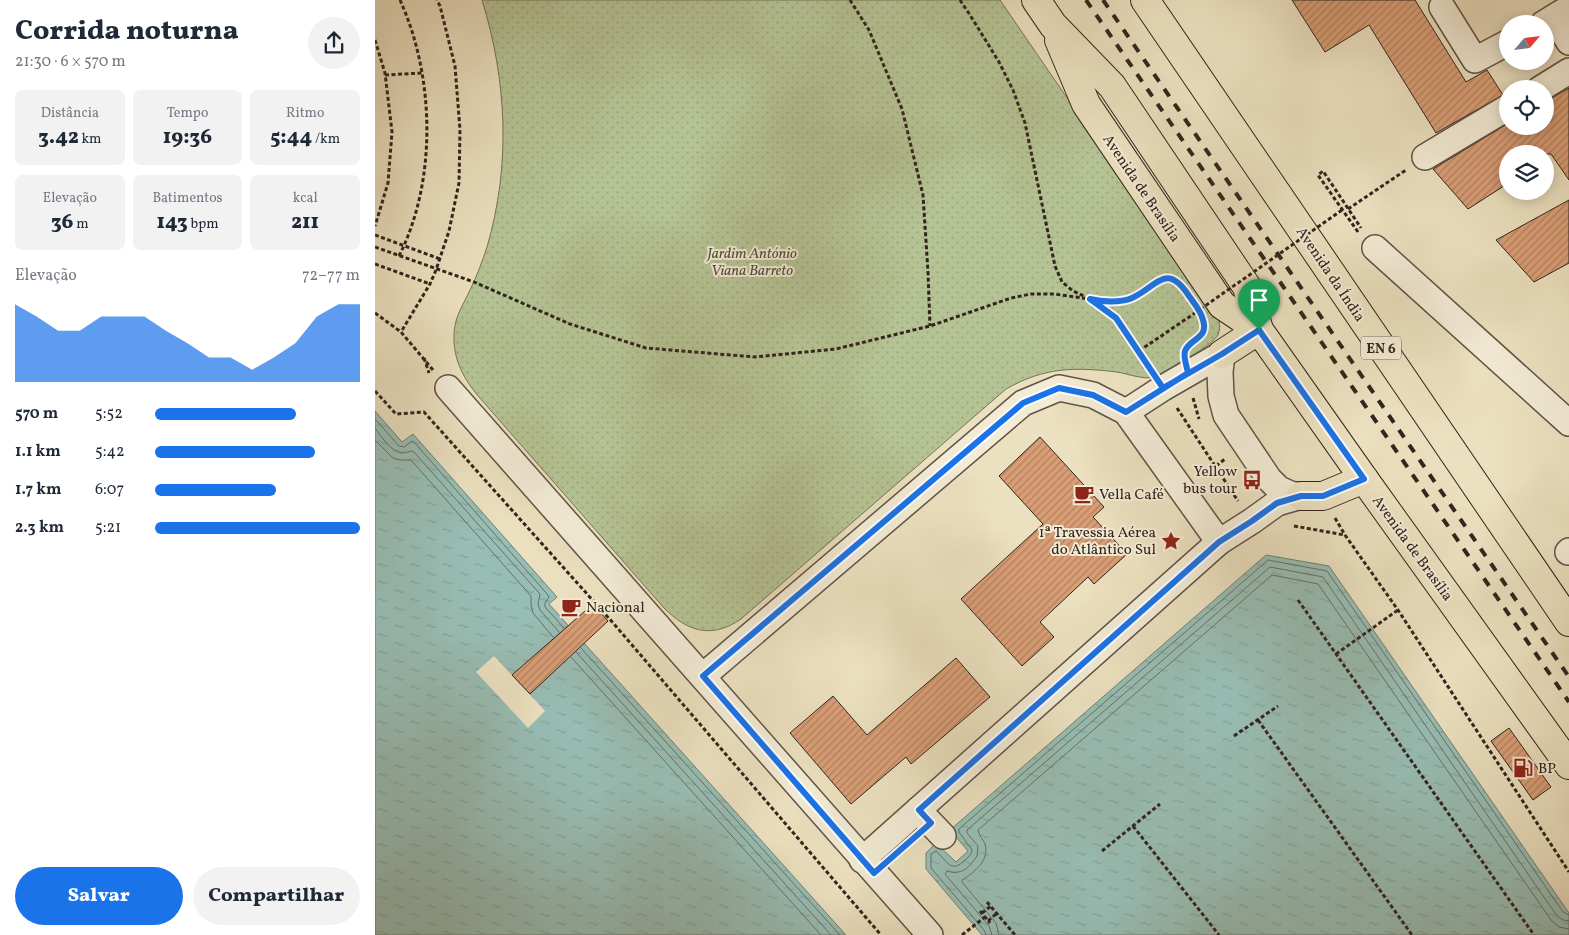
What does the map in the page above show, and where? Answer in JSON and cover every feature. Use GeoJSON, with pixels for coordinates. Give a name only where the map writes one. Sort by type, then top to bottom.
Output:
{"type":"FeatureCollection","features":[{"type":"Feature","properties":{"kind":"main road","name":"Avenida de Brasília"},"geometry":{"type":"LineString","coordinates":[[1036,0],[1053,25],[1112,86],[1247,287],[1259,330],[1569,766]]}},
{"type":"Feature","properties":{"kind":"main road","name":"Avenida da Índia"},"geometry":{"type":"LineString","coordinates":[[1145,0],[1569,622]]}},
{"type":"Feature","properties":{"kind":"main road"},"geometry":{"type":"LineString","coordinates":[[1222,354],[1259,330]]}},
{"type":"Feature","properties":{"kind":"main road"},"geometry":{"type":"LineString","coordinates":[[1301,496],[1323,496],[1364,479]]}},
{"type":"Feature","properties":{"kind":"street"},"geometry":{"type":"LineString","coordinates":[[1442,7],[1475,60],[1499,47]]}},
{"type":"Feature","properties":{"kind":"street"},"geometry":{"type":"LineString","coordinates":[[1555,16],[1569,42]]}},
{"type":"Feature","properties":{"kind":"street"},"geometry":{"type":"LineString","coordinates":[[1554,80],[1569,71]]}},
{"type":"Feature","properties":{"kind":"street"},"geometry":{"type":"LineString","coordinates":[[1425,157],[1499,113]]}},
{"type":"Feature","properties":{"kind":"street"},"geometry":{"type":"LineString","coordinates":[[1368,243],[1569,422]]}},
{"type":"Feature","properties":{"kind":"street"},"geometry":{"type":"LineString","coordinates":[[1126,412],[1222,354]]}},
{"type":"Feature","properties":{"kind":"street"},"geometry":{"type":"LineString","coordinates":[[1222,354],[1220,372],[1221,396],[1226,415],[1269,479],[1279,489],[1289,494],[1301,496]]}},
{"type":"Feature","properties":{"kind":"street"},"geometry":{"type":"LineString","coordinates":[[439,381],[703,676],[930,935]]}},
{"type":"Feature","properties":{"kind":"street"},"geometry":{"type":"LineString","coordinates":[[703,676],[1023,403],[1059,388],[1093,395],[1126,412],[1219,542]]}},
{"type":"Feature","properties":{"kind":"street"},"geometry":{"type":"LineString","coordinates":[[863,860],[1219,542],[1266,518],[1277,503],[1301,496]]}},
{"type":"Feature","properties":{"kind":"street"},"geometry":{"type":"LineString","coordinates":[[919,810],[943,836]]}},
{"type":"Feature","properties":{"kind":"path"},"geometry":{"type":"LineString","coordinates":[[399,256],[417,206],[427,142],[422,73],[412,32],[400,0]]}},
{"type":"Feature","properties":{"kind":"path"},"geometry":{"type":"LineString","coordinates":[[401,332],[431,284],[449,230],[459,183],[460,130],[455,66],[437,0]]}},
{"type":"Feature","properties":{"kind":"path"},"geometry":{"type":"LineString","coordinates":[[850,0],[869,30],[903,110],[923,195],[930,326]]}},
{"type":"Feature","properties":{"kind":"path"},"geometry":{"type":"LineString","coordinates":[[959,0],[999,62],[1013,90],[1027,132],[1055,266],[1062,282],[1116,318],[1163,388],[1266,518],[1345,535],[1398,610],[1569,872]]}},
{"type":"Feature","properties":{"kind":"path"},"geometry":{"type":"LineString","coordinates":[[375,40],[385,75],[393,132],[388,183],[375,226]]}},
{"type":"Feature","properties":{"kind":"path"},"geometry":{"type":"LineString","coordinates":[[385,75],[422,73]]}},
{"type":"Feature","properties":{"kind":"path"},"geometry":{"type":"LineString","coordinates":[[1348,209],[1425,157]]}},
{"type":"Feature","properties":{"kind":"path"},"geometry":{"type":"LineString","coordinates":[[1323,172],[1368,243],[1342,210],[1318,174],[1323,172]]}},
{"type":"Feature","properties":{"kind":"path"},"geometry":{"type":"LineString","coordinates":[[1139,351],[1342,210]]}},
{"type":"Feature","properties":{"kind":"path"},"geometry":{"type":"LineString","coordinates":[[375,235],[440,259]]}},
{"type":"Feature","properties":{"kind":"path"},"geometry":{"type":"LineString","coordinates":[[375,247],[473,282],[570,324],[646,348],[755,357],[836,349],[930,326],[1011,298],[1031,294],[1055,294],[1114,301],[1131,298],[1162,279],[1176,281]]}},
{"type":"Feature","properties":{"kind":"path"},"geometry":{"type":"LineString","coordinates":[[375,264],[431,284]]}},
{"type":"Feature","properties":{"kind":"path"},"geometry":{"type":"LineString","coordinates":[[1197,308],[1202,316],[1203,328],[1202,335],[1198,339]]}},
{"type":"Feature","properties":{"kind":"path"},"geometry":{"type":"LineString","coordinates":[[375,313],[401,332],[439,381]]}},
{"type":"Feature","properties":{"kind":"path"},"geometry":{"type":"LineString","coordinates":[[1188,373],[1194,405],[1201,423]]}},
{"type":"Feature","properties":{"kind":"path"},"geometry":{"type":"LineString","coordinates":[[375,391],[396,414],[424,412],[621,632],[881,935]]}},
{"type":"Feature","properties":{"kind":"path"},"geometry":{"type":"LineString","coordinates":[[1221,452],[1231,466]]}},
{"type":"Feature","properties":{"kind":"path"},"geometry":{"type":"LineString","coordinates":[[1298,600],[1534,935]]}},
{"type":"Feature","properties":{"kind":"path"},"geometry":{"type":"LineString","coordinates":[[1336,654],[1398,610]]}},
{"type":"Feature","properties":{"kind":"path"},"geometry":{"type":"LineString","coordinates":[[1234,736],[1278,706]]}},
{"type":"Feature","properties":{"kind":"path"},"geometry":{"type":"LineString","coordinates":[[1258,720],[1412,935]]}},
{"type":"Feature","properties":{"kind":"path"},"geometry":{"type":"LineString","coordinates":[[1102,851],[1160,804]]}},
{"type":"Feature","properties":{"kind":"path"},"geometry":{"type":"LineString","coordinates":[[1133,826],[1219,935]]}},
{"type":"Feature","properties":{"kind":"path"},"geometry":{"type":"LineString","coordinates":[[987,902],[1015,935]]}},
{"type":"Feature","properties":{"kind":"path"},"geometry":{"type":"LineString","coordinates":[[991,906],[981,912],[989,922],[997,913]]}},
{"type":"Feature","properties":{"kind":"path"},"geometry":{"type":"LineString","coordinates":[[962,935],[985,917]]}},
{"type":"Feature","properties":{"kind":"green space","name":"Jardim António Viana Barreto"},"geometry":{"type":"Polygon","coordinates":[[[482,0],[1000,0],[1219,320],[1220,328],[1218,335],[1188,359],[1155,377],[1141,377],[1101,370],[1060,370],[1034,376],[1006,389],[741,619],[720,629],[710,631],[701,630],[682,623],[664,608],[479,397],[464,376],[455,353],[454,335],[459,312],[477,274],[487,247],[495,216],[503,154],[501,92],[497,61],[482,0]]]}},
{"type":"Feature","properties":{"kind":"water"},"geometry":{"type":"Polygon","coordinates":[[[375,411],[402,442],[413,434],[557,597],[549,604],[846,935],[375,935],[375,411]]]}},
{"type":"Feature","properties":{"kind":"water"},"geometry":{"type":"Polygon","coordinates":[[[1266,555],[1329,566],[1569,913],[1569,935],[982,935],[926,869],[926,853],[936,843],[956,862],[968,851],[950,830],[1266,555]]]}},
{"type":"Feature","properties":{"kind":"pier"},"geometry":{"type":"Polygon","coordinates":[[[494,656],[545,711],[528,728],[476,672],[494,656]]]}},
{"type":"Feature","properties":{"kind":"building"},"geometry":{"type":"Polygon","coordinates":[[[1292,0],[1415,0],[1466,82],[1487,70],[1499,89],[1499,97],[1436,133],[1369,25],[1325,52],[1292,0]]]}},
{"type":"Feature","properties":{"kind":"building"},"geometry":{"type":"Polygon","coordinates":[[[1569,88],[1569,180],[1554,158],[1554,145],[1499,145],[1499,189],[1468,209],[1433,169],[1499,129],[1499,135],[1554,135],[1554,97],[1569,88]]]}},
{"type":"Feature","properties":{"kind":"building"},"geometry":{"type":"Polygon","coordinates":[[[1569,200],[1569,263],[1534,282],[1496,240],[1569,200]]]}},
{"type":"Feature","properties":{"kind":"building"},"geometry":{"type":"Polygon","coordinates":[[[1040,437],[1104,507],[1093,517],[1127,554],[1094,584],[1088,577],[1040,622],[1054,637],[1022,666],[961,599],[1043,524],[999,476],[1040,437]]]}},
{"type":"Feature","properties":{"kind":"building"},"geometry":{"type":"Polygon","coordinates":[[[593,604],[608,621],[530,694],[512,675],[593,604]]]}},
{"type":"Feature","properties":{"kind":"building"},"geometry":{"type":"Polygon","coordinates":[[[956,658],[990,697],[911,764],[906,757],[851,804],[790,733],[833,696],[867,735],[956,658]]]}},
{"type":"Feature","properties":{"kind":"building"},"geometry":{"type":"Polygon","coordinates":[[[1509,728],[1551,787],[1533,800],[1491,741],[1509,728]]]}},
{"type":"Feature","properties":{"kind":"railway"},"geometry":{"type":"LineString","coordinates":[[1086,0],[1569,702]]}},
{"type":"Feature","properties":{"kind":"railway"},"geometry":{"type":"LineString","coordinates":[[1103,0],[1569,677]]}},
{"type":"Feature","properties":{"kind":"place","name":"Yellow bus tour"},"geometry":{"type":"Point","coordinates":[1252,480]}},
{"type":"Feature","properties":{"kind":"place","name":"Vella Café"},"geometry":{"type":"Point","coordinates":[1084,494]}},
{"type":"Feature","properties":{"kind":"place","name":"1ª Travessia Aérea do Atlântico Sul"},"geometry":{"type":"Point","coordinates":[1171,541]}},
{"type":"Feature","properties":{"kind":"place","name":"Nacional"},"geometry":{"type":"Point","coordinates":[571,607]}},
{"type":"Feature","properties":{"kind":"place","name":"BP"},"geometry":{"type":"Point","coordinates":[1523,768]}},
{"type":"Feature","properties":{"kind":"route"},"geometry":{"type":"LineString","coordinates":[[1259,330],[1222,354],[1163,388],[1116,318],[1104,308],[1090,299],[1114,301],[1131,298],[1162,279],[1176,281],[1184,289],[1201,314],[1204,325],[1202,335],[1188,346],[1184,353],[1188,373],[1163,388],[1126,412],[1093,395],[1059,388],[1023,403],[703,676],[874,873],[931,823],[919,810],[1219,542],[1277,503],[1301,496],[1323,496],[1364,479],[1259,330]]}}]}
